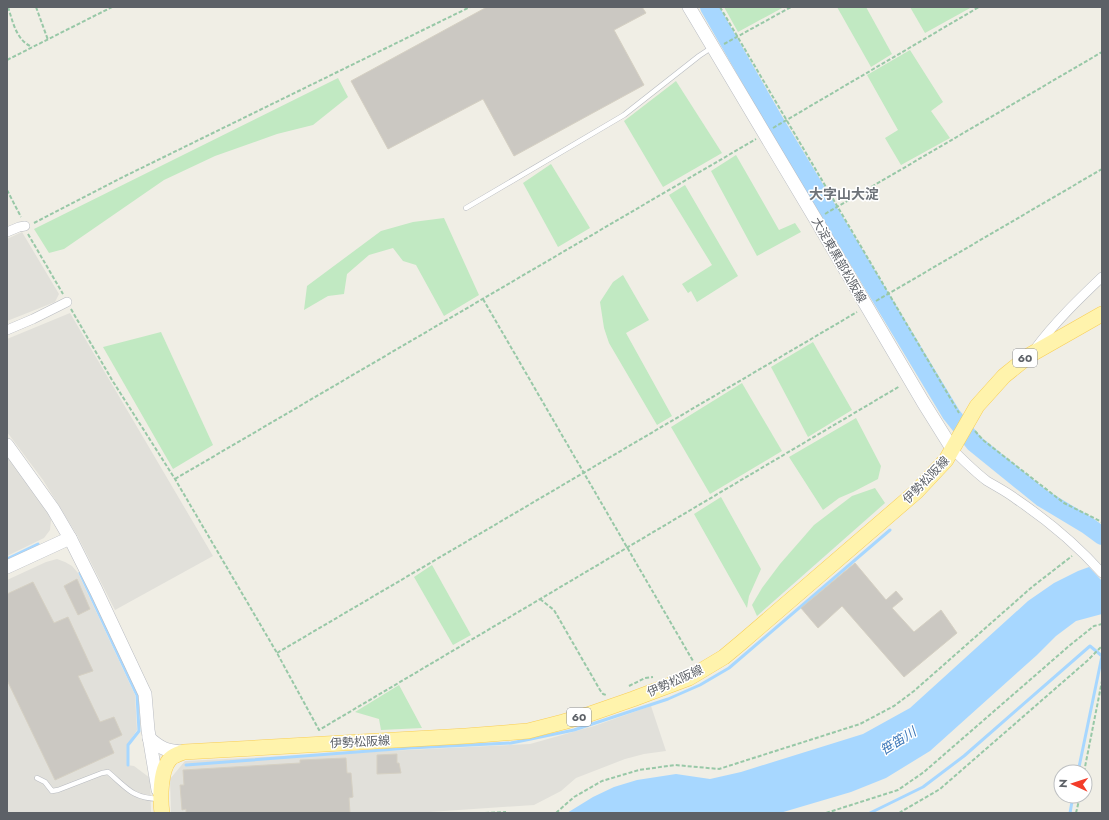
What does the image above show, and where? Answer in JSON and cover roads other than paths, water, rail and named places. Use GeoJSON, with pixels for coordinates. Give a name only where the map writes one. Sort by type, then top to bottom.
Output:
{"type":"FeatureCollection","features":[{"type":"Feature","properties":{"kind":"main road","name":"大淀東黒部松阪線"},"geometry":{"type":"LineString","coordinates":[[689,7],[718,46],[869,305],[910,381],[953,450]]}},
{"type":"Feature","properties":{"kind":"main road","name":"伊勢松阪線"},"geometry":{"type":"LineString","coordinates":[[161,807],[163,776],[166,764],[174,755],[184,752],[466,736],[528,731],[563,722],[633,699],[689,678],[724,657],[916,492],[939,469],[953,450],[964,427],[977,406],[1004,376],[1030,355],[1102,314]]}},
{"type":"Feature","properties":{"kind":"main road"},"geometry":{"type":"LineString","coordinates":[[7,445],[53,509],[70,538],[145,694],[150,738],[161,807]]}},
{"type":"Feature","properties":{"kind":"main road"},"geometry":{"type":"LineString","coordinates":[[7,567],[70,538]]}},
{"type":"Feature","properties":{"kind":"main road"},"geometry":{"type":"LineString","coordinates":[[150,738],[158,747],[170,751],[184,752]]}},
{"type":"Feature","properties":{"kind":"street"},"geometry":{"type":"LineString","coordinates":[[7,232],[18,227],[25,226]]}},
{"type":"Feature","properties":{"kind":"street"},"geometry":{"type":"LineString","coordinates":[[1030,355],[1062,316],[1102,277]]}},
{"type":"Feature","properties":{"kind":"street"},"geometry":{"type":"LineString","coordinates":[[7,330],[34,319],[67,302]]}},
{"type":"Feature","properties":{"kind":"street"},"geometry":{"type":"LineString","coordinates":[[953,450],[972,469],[1016,498],[1053,526],[1084,554],[1102,573]]}},
{"type":"Feature","properties":{"kind":"lane"},"geometry":{"type":"LineString","coordinates":[[466,208],[624,115],[698,56],[718,46]]}},
{"type":"Feature","properties":{"kind":"lane"},"geometry":{"type":"LineString","coordinates":[[37,778],[45,782],[52,791],[108,772],[134,795],[161,807]]}},
{"type":"Feature","properties":{"kind":"water","name":"笹笛川"},"geometry":{"type":"Polygon","coordinates":[[[1089,567],[1102,581],[1102,614],[1076,621],[1056,636],[1037,655],[930,751],[886,778],[851,792],[780,813],[567,813],[593,797],[614,787],[637,780],[676,774],[710,779],[741,772],[863,734],[910,708],[1028,601],[1054,583],[1089,567]]]}},
{"type":"Feature","properties":{"kind":"waterway"},"geometry":{"type":"LineString","coordinates":[[709,7],[775,122],[951,414],[974,443],[1042,498],[1087,525],[1102,536]]}},
{"type":"Feature","properties":{"kind":"waterway"},"geometry":{"type":"LineString","coordinates":[[186,765],[409,748],[511,743],[574,730],[668,699],[700,685],[729,668],[890,530]]}},
{"type":"Feature","properties":{"kind":"waterway"},"geometry":{"type":"LineString","coordinates":[[7,559],[38,544]]}},
{"type":"Feature","properties":{"kind":"waterway"},"geometry":{"type":"LineString","coordinates":[[80,573],[137,695],[139,731],[128,745],[128,765]]}},
{"type":"Feature","properties":{"kind":"waterway"},"geometry":{"type":"LineString","coordinates":[[870,813],[923,787],[964,756],[1090,646],[1102,656],[1080,764]]}},
{"type":"Feature","properties":{"kind":"waterway"},"geometry":{"type":"LineString","coordinates":[[1070,813],[1072,804]]}},
{"type":"Feature","properties":{"kind":"district","name":"大字山大淀"},"geometry":{"type":"Point","coordinates":[844,194]}}]}
